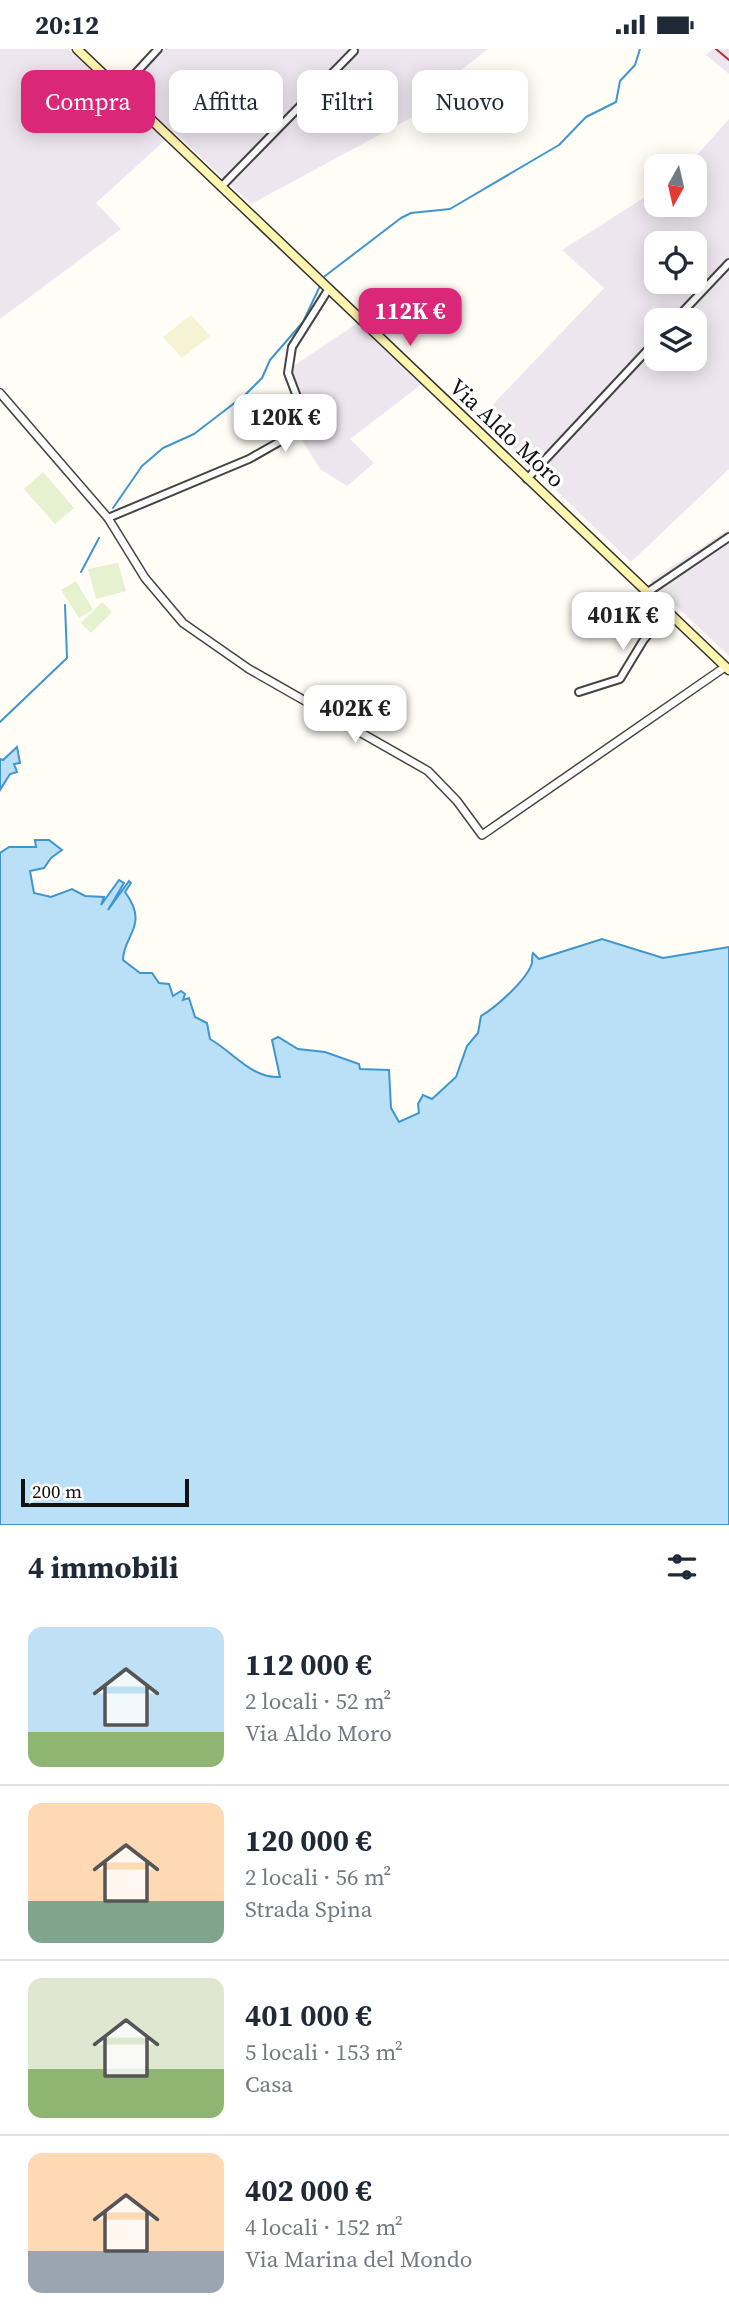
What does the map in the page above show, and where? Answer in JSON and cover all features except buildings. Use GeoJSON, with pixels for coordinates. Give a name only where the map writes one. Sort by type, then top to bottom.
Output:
{"type":"FeatureCollection","features":[{"type":"Feature","properties":{"kind":"main road","name":"Via Aldo Moro"},"geometry":{"type":"LineString","coordinates":[[77,49],[99,70]]}},
{"type":"Feature","properties":{"kind":"main road","name":"Via Aldo Moro"},"geometry":{"type":"LineString","coordinates":[[155,124],[727,668]]}},
{"type":"Feature","properties":{"kind":"street"},"geometry":{"type":"LineString","coordinates":[[139,70],[158,49]]}},
{"type":"Feature","properties":{"kind":"street"},"geometry":{"type":"LineString","coordinates":[[221,187],[354,51]]}},
{"type":"Feature","properties":{"kind":"street"},"geometry":{"type":"LineString","coordinates":[[686,308],[729,263]]}},
{"type":"Feature","properties":{"kind":"street"},"geometry":{"type":"LineString","coordinates":[[108,518],[249,459],[302,429],[306,424],[305,418],[288,373],[292,347],[328,290]]}},
{"type":"Feature","properties":{"kind":"street"},"geometry":{"type":"LineString","coordinates":[[527,479],[644,354]]}},
{"type":"Feature","properties":{"kind":"street"},"geometry":{"type":"LineString","coordinates":[[0,393],[108,518],[145,579],[183,623],[249,669],[428,771],[457,801],[482,835],[727,668]]}},
{"type":"Feature","properties":{"kind":"street"},"geometry":{"type":"LineString","coordinates":[[648,592],[729,537]]}},
{"type":"Feature","properties":{"kind":"street"},"geometry":{"type":"LineString","coordinates":[[579,692],[620,679],[643,641],[666,612]]}},
{"type":"Feature","properties":{"kind":"shaded area"},"geometry":{"type":"Polygon","coordinates":[[[0,49],[69,49],[91,70],[21,70],[21,133],[155,133],[155,70],[142,70],[159,49],[488,49],[461,70],[412,70],[412,117],[398,125],[398,70],[297,70],[297,133],[383,133],[251,204],[175,133],[283,133],[283,70],[169,70],[169,133],[173,133],[96,203],[121,229],[0,319],[0,49]]]}},
{"type":"Feature","properties":{"kind":"shaded area"},"geometry":{"type":"Polygon","coordinates":[[[713,49],[729,49],[729,74],[706,55],[713,49]]]}},
{"type":"Feature","properties":{"kind":"shaded area"},"geometry":{"type":"Polygon","coordinates":[[[729,119],[729,469],[631,562],[480,418],[604,288],[562,250],[644,198],[644,217],[707,217],[707,154],[698,154],[729,119]]]}},
{"type":"Feature","properties":{"kind":"shaded area"},"geometry":{"type":"Polygon","coordinates":[[[191,315],[210,336],[182,358],[163,337],[191,315]]]}},
{"type":"Feature","properties":{"kind":"shaded area"},"geometry":{"type":"Polygon","coordinates":[[[359,322],[422,384],[350,439],[374,463],[347,486],[320,469],[299,435],[310,425],[291,371],[292,367],[359,322]]]}},
{"type":"Feature","properties":{"kind":"shaded area"},"geometry":{"type":"Polygon","coordinates":[[[729,529],[729,656],[650,581],[729,529]]]}},
{"type":"Feature","properties":{"kind":"green space"},"geometry":{"type":"Polygon","coordinates":[[[43,472],[74,508],[55,524],[24,489],[43,472]]]}},
{"type":"Feature","properties":{"kind":"green space"},"geometry":{"type":"Polygon","coordinates":[[[118,563],[126,591],[96,599],[88,569],[118,563]]]}},
{"type":"Feature","properties":{"kind":"green space"},"geometry":{"type":"Polygon","coordinates":[[[76,581],[93,610],[79,618],[61,590],[76,581]]]}},
{"type":"Feature","properties":{"kind":"green space"},"geometry":{"type":"Polygon","coordinates":[[[102,602],[112,612],[91,633],[81,623],[102,602]]]}},
{"type":"Feature","properties":{"kind":"water"},"geometry":{"type":"Polygon","coordinates":[[[17,747],[20,763],[14,764],[17,772],[10,774],[0,790],[0,759],[3,760],[17,747]]]}},
{"type":"Feature","properties":{"kind":"water"},"geometry":{"type":"Polygon","coordinates":[[[35,840],[49,840],[62,850],[51,858],[44,868],[30,871],[34,893],[51,897],[72,889],[85,896],[104,897],[101,905],[119,880],[124,883],[108,910],[129,881],[131,883],[125,892],[135,913],[135,922],[123,960],[140,973],[152,973],[159,983],[169,984],[173,996],[181,991],[185,994],[183,1000],[189,998],[195,1017],[207,1023],[210,1039],[243,1064],[260,1074],[270,1076],[280,1077],[272,1040],[278,1037],[298,1049],[325,1052],[359,1064],[360,1069],[389,1070],[391,1108],[399,1122],[419,1113],[418,1104],[423,1095],[432,1099],[456,1077],[467,1046],[478,1033],[481,1016],[518,985],[529,970],[533,953],[539,959],[602,939],[663,958],[729,947],[729,1525],[0,1525],[0,853],[9,847],[36,847],[35,840]]]}},
{"type":"Feature","properties":{"kind":"waterway"},"geometry":{"type":"LineString","coordinates":[[325,276],[401,218],[411,213],[450,209],[559,145],[586,117],[616,102],[620,81],[635,65],[640,49]]}},
{"type":"Feature","properties":{"kind":"waterway"},"geometry":{"type":"LineString","coordinates":[[113,508],[142,466],[163,448],[194,434],[245,395],[262,378],[270,360],[303,322],[319,288]]}},
{"type":"Feature","properties":{"kind":"waterway"},"geometry":{"type":"LineString","coordinates":[[81,572],[99,538]]}},
{"type":"Feature","properties":{"kind":"waterway"},"geometry":{"type":"LineString","coordinates":[[0,722],[67,658],[65,605]]}},
{"type":"Feature","properties":{"kind":"railway"},"geometry":{"type":"LineString","coordinates":[[716,49],[729,60]]}}]}
